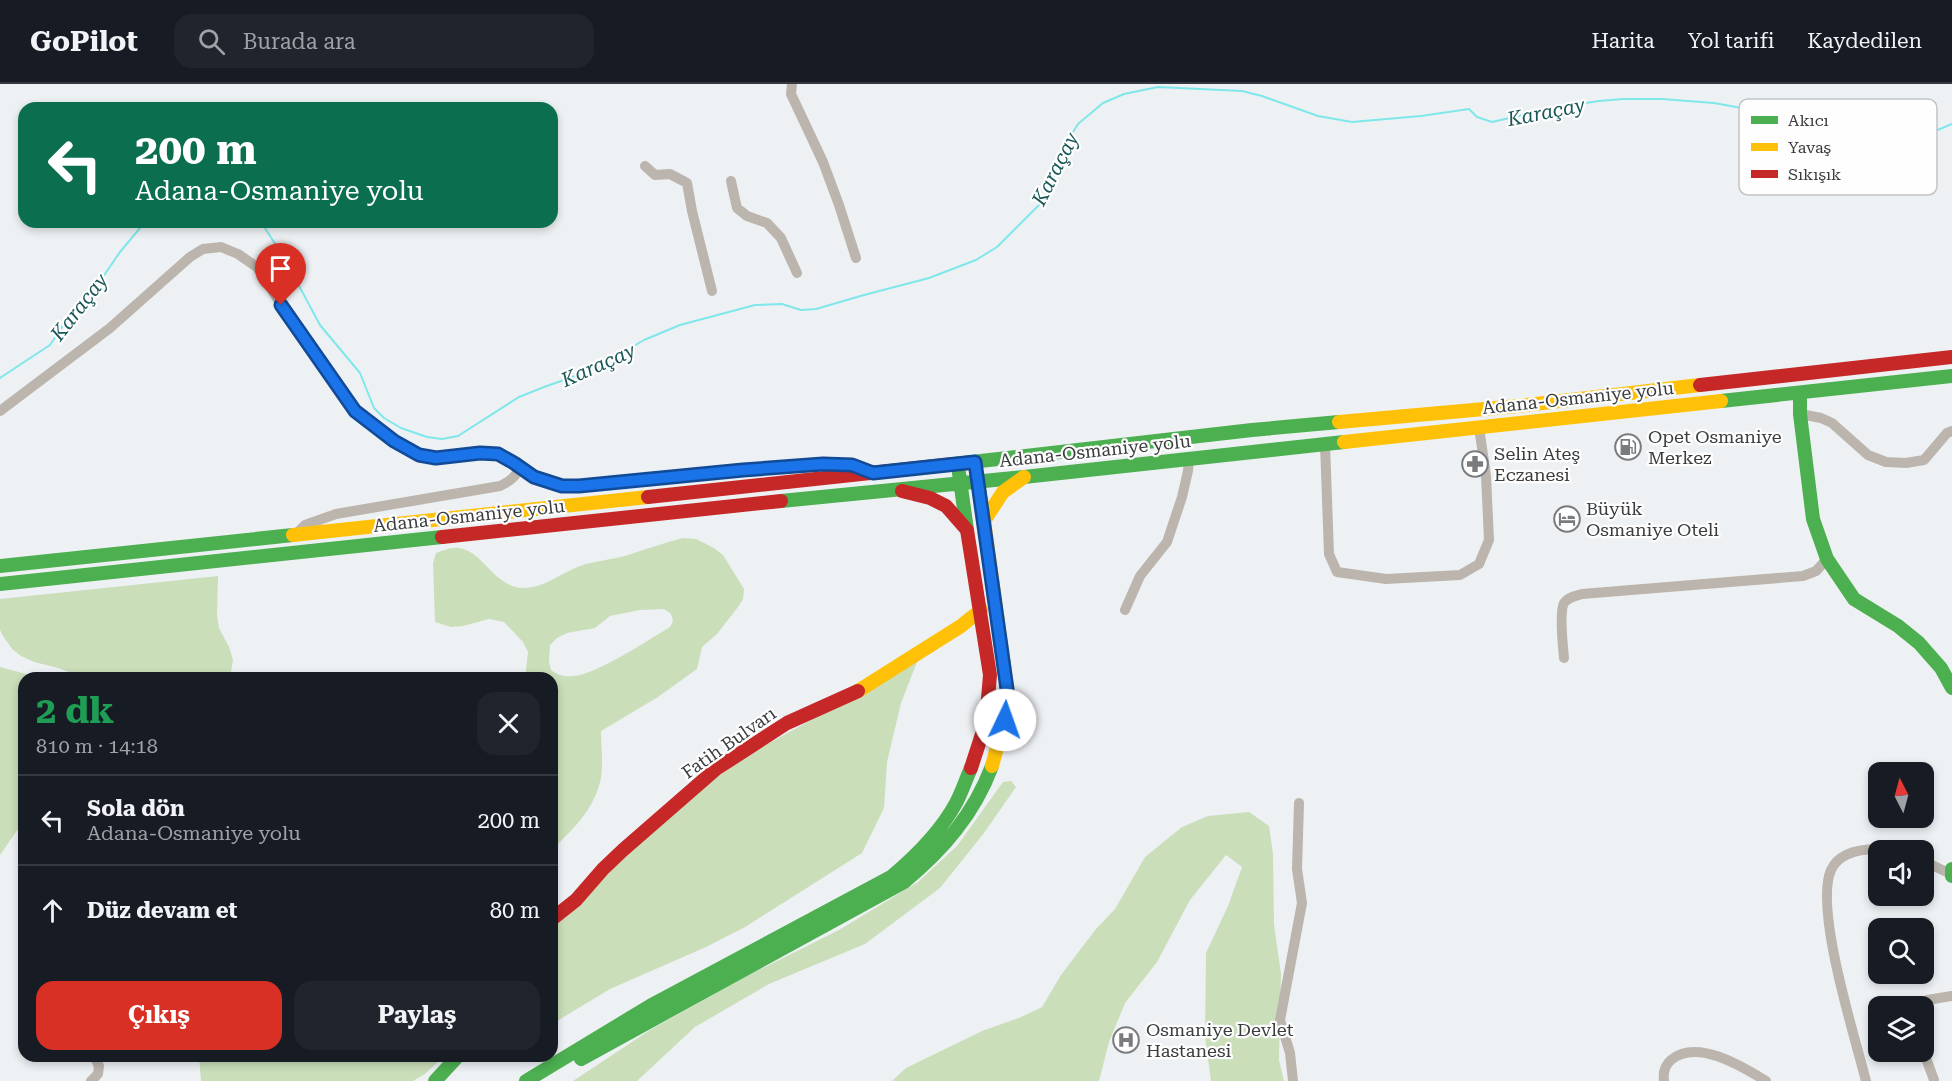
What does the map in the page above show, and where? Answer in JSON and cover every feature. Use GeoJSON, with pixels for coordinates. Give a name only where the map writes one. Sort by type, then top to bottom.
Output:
{"type":"FeatureCollection","features":[{"type":"Feature","properties":{"kind":"main road","name":"Adana-Osmaniye yolu"},"geometry":{"type":"LineString","coordinates":[[0,567],[958,464],[1252,430],[1528,405],[1952,357]]}},
{"type":"Feature","properties":{"kind":"main road","name":"Adana-Osmaniye yolu"},"geometry":{"type":"LineString","coordinates":[[0,584],[893,489],[960,484],[1952,376]]}},
{"type":"Feature","properties":{"kind":"main road"},"geometry":{"type":"LineString","coordinates":[[1800,393],[1800,414],[1813,519],[1827,559],[1854,599],[1898,626],[1919,643],[1941,668],[1952,688]]}},
{"type":"Feature","properties":{"kind":"main road"},"geometry":{"type":"LineString","coordinates":[[544,1081],[653,1017],[801,940],[904,882],[953,833],[973,807],[997,750],[1005,720],[1007,689],[975,462]]}},
{"type":"Feature","properties":{"kind":"main road"},"geometry":{"type":"LineString","coordinates":[[558,1062],[659,1000],[891,877],[911,861],[945,821],[957,802],[987,722],[990,675],[958,464]]}},
{"type":"Feature","properties":{"kind":"main road"},"geometry":{"type":"LineString","coordinates":[[984,521],[1003,492],[1024,477]]}},
{"type":"Feature","properties":{"kind":"main road"},"geometry":{"type":"LineString","coordinates":[[893,489],[930,498],[946,506],[967,530]]}},
{"type":"Feature","properties":{"kind":"main road","name":"Fatih Bulvarı"},"geometry":{"type":"LineString","coordinates":[[558,914],[576,900],[623,850],[717,769],[787,723],[864,688],[961,626],[981,610]]}},
{"type":"Feature","properties":{"kind":"main road"},"geometry":{"type":"LineString","coordinates":[[435,1081],[452,1062]]}},
{"type":"Feature","properties":{"kind":"main road"},"geometry":{"type":"LineString","coordinates":[[526,1081],[557,1062]]}},
{"type":"Feature","properties":{"kind":"street"},"geometry":{"type":"LineString","coordinates":[[792,84],[791,94],[823,162],[856,258]]}},
{"type":"Feature","properties":{"kind":"street"},"geometry":{"type":"LineString","coordinates":[[645,166],[655,175],[670,174],[687,183],[712,291]]}},
{"type":"Feature","properties":{"kind":"street"},"geometry":{"type":"LineString","coordinates":[[730,181],[737,208],[747,216],[767,223],[774,230],[781,238],[797,273]]}},
{"type":"Feature","properties":{"kind":"street"},"geometry":{"type":"LineString","coordinates":[[0,411],[110,328],[190,258],[203,249],[221,247],[238,254],[256,267],[306,343],[355,411],[394,441],[419,455],[436,458],[480,453],[498,454],[534,477],[562,486],[823,464],[852,465],[873,473]]}},
{"type":"Feature","properties":{"kind":"street"},"geometry":{"type":"LineString","coordinates":[[1800,414],[1821,417],[1832,423],[1868,455],[1886,462],[1906,463],[1924,460],[1952,431]]}},
{"type":"Feature","properties":{"kind":"street"},"geometry":{"type":"LineString","coordinates":[[1325,444],[1329,554],[1337,572],[1386,579],[1460,575],[1479,564],[1489,540],[1486,477],[1479,427]]}},
{"type":"Feature","properties":{"kind":"street"},"geometry":{"type":"LineString","coordinates":[[1125,610],[1140,576],[1167,542],[1182,497],[1189,459]]}},
{"type":"Feature","properties":{"kind":"street"},"geometry":{"type":"LineString","coordinates":[[295,534],[305,525],[336,514],[500,486],[510,482],[518,473],[519,467]]}},
{"type":"Feature","properties":{"kind":"street"},"geometry":{"type":"LineString","coordinates":[[1563,658],[1562,611],[1564,603],[1571,598],[1582,594],[1795,578],[1816,571],[1827,559]]}},
{"type":"Feature","properties":{"kind":"street"},"geometry":{"type":"LineString","coordinates":[[1293,1081],[1290,1053],[1280,1020],[1302,903],[1297,869],[1299,803]]}},
{"type":"Feature","properties":{"kind":"street"},"geometry":{"type":"LineString","coordinates":[[1866,1081],[1831,938],[1827,902],[1831,870],[1839,860],[1850,854],[1868,850]]}},
{"type":"Feature","properties":{"kind":"street"},"geometry":{"type":"LineString","coordinates":[[1934,866],[1952,873]]}},
{"type":"Feature","properties":{"kind":"street"},"geometry":{"type":"LineString","coordinates":[[1934,999],[1952,996]]}},
{"type":"Feature","properties":{"kind":"street"},"geometry":{"type":"LineString","coordinates":[[1664,1081],[1665,1068],[1671,1060],[1696,1052],[1710,1053],[1733,1061],[1766,1081]]}},
{"type":"Feature","properties":{"kind":"street"},"geometry":{"type":"LineString","coordinates":[[91,1081],[98,1074],[97,1062]]}},
{"type":"Feature","properties":{"kind":"street"},"geometry":{"type":"LineString","coordinates":[[1927,1062],[1934,1080]]}},
{"type":"Feature","properties":{"kind":"green space"},"geometry":{"type":"Polygon","coordinates":[[[683,538],[696,539],[723,555],[744,589],[743,599],[717,634],[702,647],[697,669],[658,697],[601,731],[602,770],[597,792],[581,819],[558,844],[558,674],[569,676],[583,674],[622,656],[670,627],[673,621],[671,614],[664,609],[640,610],[610,616],[595,628],[567,633],[550,645],[549,661],[551,670],[554,672],[526,672],[528,652],[523,642],[504,622],[489,619],[451,627],[435,622],[433,563],[436,553],[452,548],[467,550],[505,582],[524,588],[545,583],[585,564],[625,556],[683,538]]]}},
{"type":"Feature","properties":{"kind":"green space"},"geometry":{"type":"Polygon","coordinates":[[[218,576],[217,615],[219,628],[233,660],[231,672],[69,672],[34,662],[12,649],[3,636],[0,630],[0,599],[218,576]]]}},
{"type":"Feature","properties":{"kind":"green space"},"geometry":{"type":"Polygon","coordinates":[[[917,662],[901,703],[887,762],[884,808],[862,853],[745,927],[706,947],[610,989],[558,1020],[558,914],[636,842],[740,759],[917,662]]]}},
{"type":"Feature","properties":{"kind":"green space"},"geometry":{"type":"Polygon","coordinates":[[[0,667],[19,672],[18,829],[0,855],[0,667]]]}},
{"type":"Feature","properties":{"kind":"green space"},"geometry":{"type":"Polygon","coordinates":[[[1011,781],[1016,787],[984,833],[940,888],[865,944],[769,984],[695,1027],[637,1081],[573,1081],[650,1030],[745,977],[839,930],[918,882],[957,846],[1003,782],[1011,781]]]}},
{"type":"Feature","properties":{"kind":"green space"},"geometry":{"type":"Polygon","coordinates":[[[1249,812],[1269,826],[1273,854],[1274,924],[1281,974],[1279,1060],[1284,1081],[1211,1081],[1205,1036],[1206,953],[1228,906],[1242,867],[1226,855],[1190,900],[1157,962],[1125,1003],[1109,1042],[1099,1081],[892,1081],[906,1068],[982,1031],[1042,1007],[1061,975],[1096,929],[1115,909],[1145,857],[1182,827],[1208,816],[1249,812]]]}},
{"type":"Feature","properties":{"kind":"green space"},"geometry":{"type":"Polygon","coordinates":[[[199,1062],[438,1062],[413,1081],[201,1081],[199,1062]]]}},
{"type":"Feature","properties":{"kind":"waterway","name":"Karaçay"},"geometry":{"type":"LineString","coordinates":[[265,228],[283,256],[320,325],[360,373],[374,408],[384,418],[401,428],[427,437],[442,439],[458,436],[519,397],[595,369],[644,340],[680,325],[755,305],[782,304],[801,310],[816,309],[929,278],[976,260],[997,247],[1041,203],[1053,181],[1063,148],[1078,124],[1103,103],[1124,94],[1158,87],[1242,91],[1318,116],[1352,122],[1469,109],[1477,117],[1492,122],[1553,108],[1623,99],[1662,99],[1739,108]]}},
{"type":"Feature","properties":{"kind":"waterway","name":"Karaçay"},"geometry":{"type":"LineString","coordinates":[[1937,130],[1952,124]]}},
{"type":"Feature","properties":{"kind":"waterway","name":"Karaçay"},"geometry":{"type":"LineString","coordinates":[[0,378],[50,345],[76,306],[96,287],[140,228]]}},
{"type":"Feature","properties":{"kind":"traffic: fast"},"geometry":{"type":"LineString","coordinates":[[1721,401],[1952,376]]}},
{"type":"Feature","properties":{"kind":"traffic: fast"},"geometry":{"type":"LineString","coordinates":[[1800,393],[1800,414],[1813,519],[1827,559],[1854,599],[1898,626],[1919,643],[1941,668],[1952,688]]}},
{"type":"Feature","properties":{"kind":"traffic: fast"},"geometry":{"type":"LineString","coordinates":[[954,464],[1339,422]]}},
{"type":"Feature","properties":{"kind":"traffic: fast"},"geometry":{"type":"LineString","coordinates":[[781,501],[1344,442]]}},
{"type":"Feature","properties":{"kind":"traffic: fast"},"geometry":{"type":"LineString","coordinates":[[976,470],[984,521]]}},
{"type":"Feature","properties":{"kind":"traffic: fast"},"geometry":{"type":"LineString","coordinates":[[959,473],[967,530]]}},
{"type":"Feature","properties":{"kind":"traffic: fast"},"geometry":{"type":"LineString","coordinates":[[0,566],[293,535]]}},
{"type":"Feature","properties":{"kind":"traffic: fast"},"geometry":{"type":"LineString","coordinates":[[0,584],[442,537]]}},
{"type":"Feature","properties":{"kind":"traffic: fast"},"geometry":{"type":"LineString","coordinates":[[581,1059],[904,882],[932,857],[956,830],[976,800],[992,766]]}},
{"type":"Feature","properties":{"kind":"traffic: fast"},"geometry":{"type":"LineString","coordinates":[[558,1062],[650,1006],[891,877],[919,852],[943,823],[958,799],[971,768]]}},
{"type":"Feature","properties":{"kind":"traffic: fast"},"geometry":{"type":"LineString","coordinates":[[1952,869],[1952,876]]}},
{"type":"Feature","properties":{"kind":"traffic: fast"},"geometry":{"type":"LineString","coordinates":[[435,1081],[452,1062]]}},
{"type":"Feature","properties":{"kind":"traffic: fast"},"geometry":{"type":"LineString","coordinates":[[526,1081],[557,1062]]}},
{"type":"Feature","properties":{"kind":"traffic: slow"},"geometry":{"type":"LineString","coordinates":[[1339,422],[1518,406],[1700,385]]}},
{"type":"Feature","properties":{"kind":"traffic: slow"},"geometry":{"type":"LineString","coordinates":[[1344,442],[1721,401]]}},
{"type":"Feature","properties":{"kind":"traffic: slow"},"geometry":{"type":"LineString","coordinates":[[992,766],[1005,718],[1007,688],[984,521],[1003,492],[1024,477]]}},
{"type":"Feature","properties":{"kind":"traffic: slow"},"geometry":{"type":"LineString","coordinates":[[293,535],[648,497]]}},
{"type":"Feature","properties":{"kind":"traffic: slow"},"geometry":{"type":"LineString","coordinates":[[858,691],[961,626],[981,610]]}},
{"type":"Feature","properties":{"kind":"traffic: jam"},"geometry":{"type":"LineString","coordinates":[[1700,385],[1952,357]]}},
{"type":"Feature","properties":{"kind":"traffic: jam"},"geometry":{"type":"LineString","coordinates":[[648,497],[954,464]]}},
{"type":"Feature","properties":{"kind":"traffic: jam"},"geometry":{"type":"LineString","coordinates":[[902,491],[930,498],[946,506],[967,530],[990,675],[986,722],[971,768]]}},
{"type":"Feature","properties":{"kind":"traffic: jam"},"geometry":{"type":"LineString","coordinates":[[442,537],[781,501]]}},
{"type":"Feature","properties":{"kind":"traffic: jam"},"geometry":{"type":"LineString","coordinates":[[558,914],[576,900],[623,850],[716,769],[787,723],[858,691]]}},
{"type":"Feature","properties":{"kind":"place","name":"Opet Osmaniye Merkez"},"geometry":{"type":"Point","coordinates":[1628,447]}},
{"type":"Feature","properties":{"kind":"place","name":"Selin Ateş Eczanesi"},"geometry":{"type":"Point","coordinates":[1475,464]}},
{"type":"Feature","properties":{"kind":"place","name":"Büyük Osmaniye Oteli"},"geometry":{"type":"Point","coordinates":[1567,519]}},
{"type":"Feature","properties":{"kind":"place","name":"Osmaniye Devlet Hastanesi"},"geometry":{"type":"Point","coordinates":[1126,1040]}},
{"type":"Feature","properties":{"kind":"route"},"geometry":{"type":"LineString","coordinates":[[281,305],[355,411],[394,441],[419,455],[436,458],[480,453],[498,454],[534,477],[562,486],[823,464],[852,465],[873,473],[975,462],[1007,689],[1005,720]]}}]}
